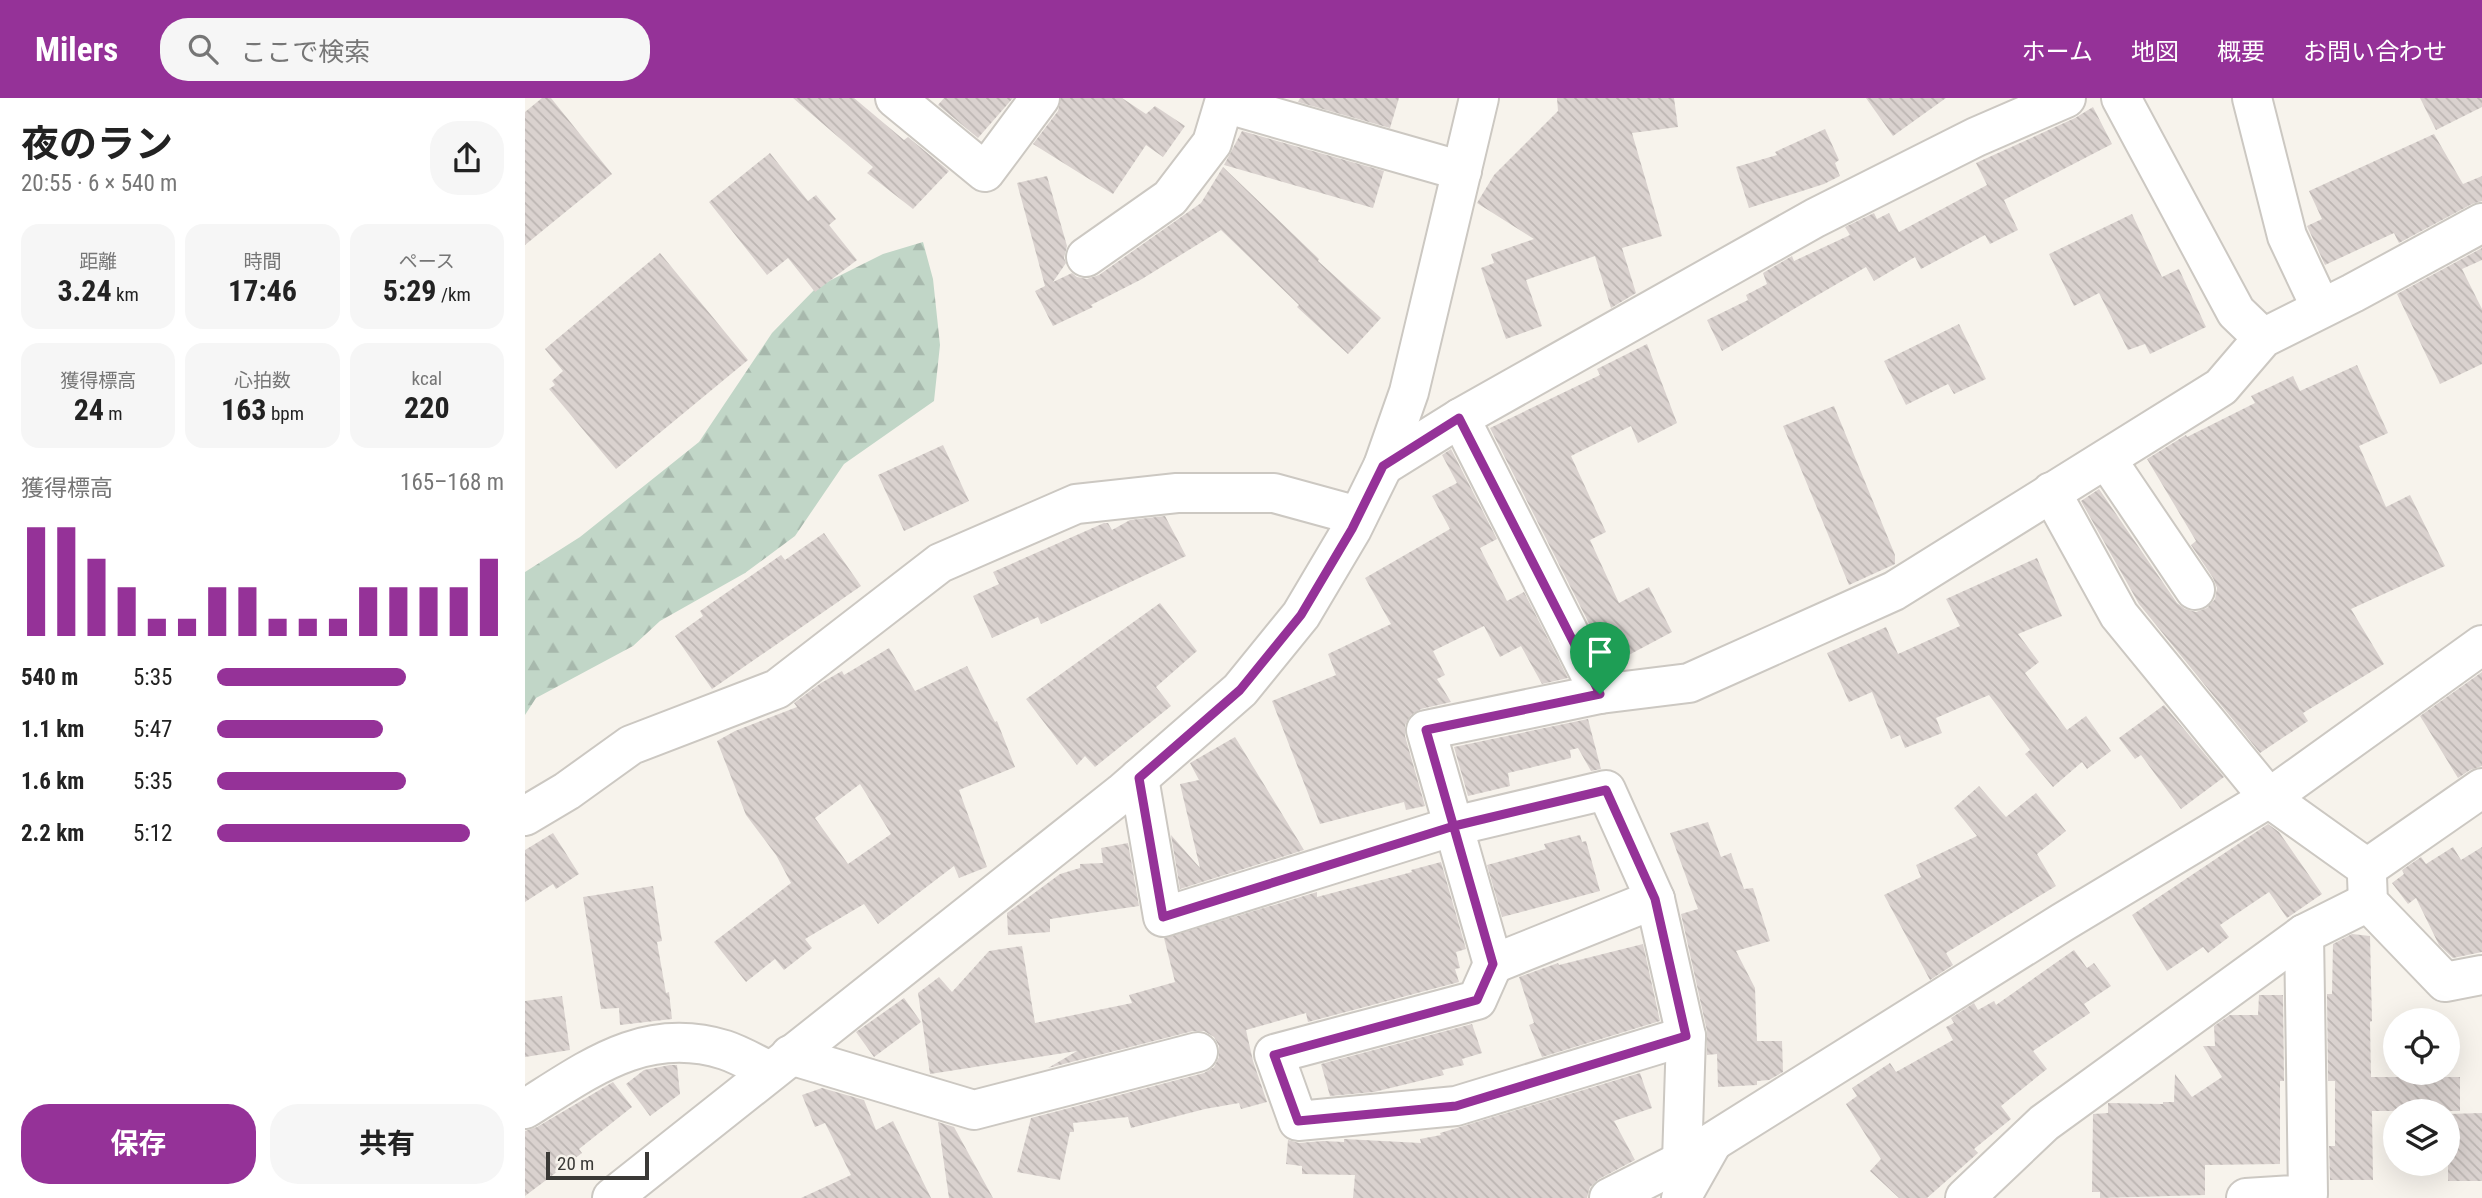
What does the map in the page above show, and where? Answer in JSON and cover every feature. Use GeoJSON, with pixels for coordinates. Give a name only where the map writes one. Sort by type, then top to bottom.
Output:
{"type":"FeatureCollection","features":[{"type":"Feature","properties":{"kind":"street"},"geometry":{"type":"LineString","coordinates":[[895,98],[985,172],[1040,98]]}},
{"type":"Feature","properties":{"kind":"street"},"geometry":{"type":"LineString","coordinates":[[612,1198],[1139,778],[1240,690],[1301,615],[1358,516],[1383,466],[1409,392],[1479,98]]}},
{"type":"Feature","properties":{"kind":"street"},"geometry":{"type":"LineString","coordinates":[[1383,466],[1459,418],[1815,218],[1976,137],[2066,98]]}},
{"type":"Feature","properties":{"kind":"street"},"geometry":{"type":"LineString","coordinates":[[2121,98],[2236,312],[2263,338]]}},
{"type":"Feature","properties":{"kind":"street"},"geometry":{"type":"LineString","coordinates":[[2252,98],[2287,236],[2321,309]]}},
{"type":"Feature","properties":{"kind":"street"},"geometry":{"type":"LineString","coordinates":[[1086,257],[1170,198],[1212,143],[1224,103],[1461,171]]}},
{"type":"Feature","properties":{"kind":"street"},"geometry":{"type":"LineString","coordinates":[[1686,1036],[1456,1106],[1298,1121],[1274,1055],[1477,1000],[1493,964],[1426,730],[1600,694],[1689,683],[1894,591],[2221,387],[2263,338],[2482,223]]}},
{"type":"Feature","properties":{"kind":"street"},"geometry":{"type":"LineString","coordinates":[[1459,418],[1600,694]]}},
{"type":"Feature","properties":{"kind":"street"},"geometry":{"type":"LineString","coordinates":[[2107,460],[2195,590]]}},
{"type":"Feature","properties":{"kind":"street"},"geometry":{"type":"LineString","coordinates":[[2050,492],[2119,615],[2269,798],[2368,885],[2445,982],[2482,975]]}},
{"type":"Feature","properties":{"kind":"street"},"geometry":{"type":"LineString","coordinates":[[525,816],[567,791],[631,745],[777,689],[940,563],[1076,504],[1177,493],[1274,493],[1358,516]]}},
{"type":"Feature","properties":{"kind":"street"},"geometry":{"type":"LineString","coordinates":[[1609,1198],[1697,1151],[2063,922],[2269,798],[2482,645]]}},
{"type":"Feature","properties":{"kind":"street"},"geometry":{"type":"LineString","coordinates":[[1139,778],[1163,917],[1454,826],[1606,790],[1655,899],[1686,1036],[1697,1151],[1681,1198]]}},
{"type":"Feature","properties":{"kind":"street"},"geometry":{"type":"LineString","coordinates":[[1965,1198],[2044,1123],[2304,934],[2368,885],[2482,789]]}},
{"type":"Feature","properties":{"kind":"street"},"geometry":{"type":"LineString","coordinates":[[1493,964],[1655,899]]}},
{"type":"Feature","properties":{"kind":"street"},"geometry":{"type":"LineString","coordinates":[[2246,1198],[2308,1194],[2304,934]]}},
{"type":"Feature","properties":{"kind":"street"},"geometry":{"type":"LineString","coordinates":[[525,1109],[600,1062],[638,1047],[680,1042],[725,1050],[974,1110],[1198,1052]]}},
{"type":"Feature","properties":{"kind":"green space"},"geometry":{"type":"Polygon","coordinates":[[[923,242],[933,279],[940,345],[934,401],[844,464],[795,536],[745,573],[660,621],[633,646],[536,698],[525,715],[525,572],[580,537],[699,442],[772,333],[817,287],[883,254],[923,242]]]}},
{"type":"Feature","properties":{"kind":"building"},"geometry":{"type":"Polygon","coordinates":[[[542,98],[551,98],[612,174],[525,245],[525,112],[542,98]]]}},
{"type":"Feature","properties":{"kind":"building"},"geometry":{"type":"Polygon","coordinates":[[[793,98],[854,98],[904,140],[908,137],[949,171],[913,209],[867,173],[873,167],[793,98]]]}},
{"type":"Feature","properties":{"kind":"building"},"geometry":{"type":"Polygon","coordinates":[[[944,98],[1013,98],[978,138],[938,105],[944,98]]]}},
{"type":"Feature","properties":{"kind":"building"},"geometry":{"type":"Polygon","coordinates":[[[1061,98],[1122,98],[1146,114],[1155,106],[1185,126],[1163,157],[1146,145],[1113,194],[1033,144],[1058,111],[1061,98]]]}},
{"type":"Feature","properties":{"kind":"building"},"geometry":{"type":"Polygon","coordinates":[[[1300,98],[1399,98],[1390,128],[1298,102],[1300,98]]]}},
{"type":"Feature","properties":{"kind":"building"},"geometry":{"type":"Polygon","coordinates":[[[1557,98],[1674,98],[1678,127],[1632,133],[1662,236],[1622,248],[1636,293],[1611,308],[1595,256],[1526,280],[1542,326],[1506,339],[1481,268],[1494,263],[1491,254],[1534,239],[1477,203],[1494,175],[1558,111],[1557,98]]]}},
{"type":"Feature","properties":{"kind":"building"},"geometry":{"type":"Polygon","coordinates":[[[1866,98],[1946,98],[1893,136],[1866,98]]]}},
{"type":"Feature","properties":{"kind":"building"},"geometry":{"type":"Polygon","coordinates":[[[2420,98],[2482,98],[2482,107],[2436,130],[2420,98]]]}},
{"type":"Feature","properties":{"kind":"building"},"geometry":{"type":"Polygon","coordinates":[[[2093,107],[2112,144],[2004,200],[2018,230],[1990,244],[1985,235],[1921,269],[1915,257],[1874,281],[1866,267],[1722,351],[1707,320],[1748,300],[1746,295],[1767,284],[1763,273],[1792,256],[1794,261],[1850,235],[1845,227],[1874,213],[1877,219],[1889,213],[1899,232],[1987,185],[1976,163],[2075,118],[2093,107]]]}},
{"type":"Feature","properties":{"kind":"building"},"geometry":{"type":"Polygon","coordinates":[[[1825,129],[1839,160],[1835,163],[1840,176],[1824,184],[1749,208],[1736,167],[1777,155],[1775,152],[1825,129]]]}},
{"type":"Feature","properties":{"kind":"building"},"geometry":{"type":"Polygon","coordinates":[[[1242,131],[1384,171],[1373,208],[1224,165],[1242,131]]]}},
{"type":"Feature","properties":{"kind":"building"},"geometry":{"type":"Polygon","coordinates":[[[2434,134],[2463,184],[2482,176],[2482,201],[2399,243],[2394,233],[2325,265],[2307,226],[2322,219],[2309,191],[2434,134]]]}},
{"type":"Feature","properties":{"kind":"building"},"geometry":{"type":"Polygon","coordinates":[[[770,153],[808,201],[816,195],[836,219],[829,225],[857,260],[815,292],[788,258],[767,275],[709,202],[770,153]]]}},
{"type":"Feature","properties":{"kind":"building"},"geometry":{"type":"Polygon","coordinates":[[[1223,167],[1319,259],[1318,261],[1381,318],[1348,354],[1221,230],[1142,279],[1091,305],[1093,307],[1053,326],[1035,291],[1045,286],[1017,183],[1047,176],[1067,246],[1064,258],[1066,263],[1053,282],[1072,273],[1087,279],[1099,275],[1201,203],[1223,167]]]}},
{"type":"Feature","properties":{"kind":"building"},"geometry":{"type":"Polygon","coordinates":[[[2132,214],[2162,277],[2179,269],[2206,327],[2150,354],[2145,344],[2128,350],[2099,293],[2074,306],[2049,254],[2132,214]]]}},
{"type":"Feature","properties":{"kind":"building"},"geometry":{"type":"Polygon","coordinates":[[[2482,248],[2482,260],[2462,269],[2482,309],[2482,364],[2440,384],[2397,294],[2482,248]]]}},
{"type":"Feature","properties":{"kind":"building"},"geometry":{"type":"Polygon","coordinates":[[[660,253],[748,360],[616,469],[549,389],[555,385],[552,381],[563,371],[545,349],[660,253]]]}},
{"type":"Feature","properties":{"kind":"building"},"geometry":{"type":"Polygon","coordinates":[[[1959,324],[1986,379],[1954,394],[1948,384],[1906,405],[1884,361],[1959,324]]]}},
{"type":"Feature","properties":{"kind":"building"},"geometry":{"type":"Polygon","coordinates":[[[1647,344],[1677,423],[1638,443],[1631,426],[1571,456],[1606,532],[1590,540],[1619,603],[1649,587],[1672,632],[1610,665],[1490,428],[1600,375],[1597,369],[1647,344]]]}},
{"type":"Feature","properties":{"kind":"building"},"geometry":{"type":"Polygon","coordinates":[[[2357,365],[2388,433],[2359,446],[2386,507],[2410,495],[2445,566],[2351,609],[2384,664],[2303,713],[2308,721],[2260,753],[2139,604],[2081,501],[2099,489],[2177,603],[2196,612],[2207,608],[2215,599],[2217,588],[2213,578],[2191,545],[2196,541],[2147,459],[2186,435],[2187,437],[2255,403],[2251,396],[2293,376],[2300,391],[2357,365]]]}},
{"type":"Feature","properties":{"kind":"building"},"geometry":{"type":"Polygon","coordinates":[[[1834,406],[1895,555],[1895,564],[1849,585],[1783,426],[1834,406]]]}},
{"type":"Feature","properties":{"kind":"building"},"geometry":{"type":"Polygon","coordinates":[[[943,445],[969,501],[904,531],[878,475],[943,445]]]}},
{"type":"Feature","properties":{"kind":"building"},"geometry":{"type":"Polygon","coordinates":[[[1451,449],[1497,539],[1480,548],[1507,601],[1524,592],[1568,678],[1542,684],[1521,646],[1500,657],[1484,626],[1433,651],[1445,675],[1437,679],[1451,702],[1421,709],[1411,715],[1405,725],[1405,736],[1425,806],[1406,810],[1404,802],[1320,824],[1272,701],[1336,675],[1328,654],[1391,624],[1365,578],[1450,529],[1432,496],[1457,483],[1442,455],[1451,449]]]}},
{"type":"Feature","properties":{"kind":"building"},"geometry":{"type":"Polygon","coordinates":[[[1165,516],[1186,556],[1041,624],[1038,617],[992,638],[973,596],[999,584],[993,572],[1104,523],[1108,523],[1112,530],[1130,520],[1165,516]]]}},
{"type":"Feature","properties":{"kind":"building"},"geometry":{"type":"Polygon","coordinates":[[[824,533],[861,586],[712,689],[675,636],[703,616],[700,611],[781,555],[785,560],[824,533]]]}},
{"type":"Feature","properties":{"kind":"building"},"geometry":{"type":"Polygon","coordinates":[[[2037,558],[2062,616],[2018,634],[2039,662],[2025,673],[2067,730],[2086,716],[2111,751],[2087,769],[2082,762],[2053,787],[2025,754],[2030,750],[1989,695],[1936,718],[1942,733],[1905,748],[1900,735],[1891,739],[1872,692],[1849,702],[1827,653],[1886,627],[1898,654],[1960,626],[1946,599],[2037,558]]]}},
{"type":"Feature","properties":{"kind":"building"},"geometry":{"type":"Polygon","coordinates":[[[1160,603],[1197,651],[1156,687],[1171,706],[1095,767],[1085,756],[1077,765],[1026,699],[1160,603]]]}},
{"type":"Feature","properties":{"kind":"building"},"geometry":{"type":"Polygon","coordinates":[[[889,648],[915,691],[967,666],[995,722],[997,721],[1015,767],[959,790],[987,867],[959,878],[954,866],[878,924],[864,904],[805,939],[812,948],[784,970],[775,959],[746,982],[714,942],[791,883],[776,855],[746,815],[717,741],[735,731],[797,707],[794,703],[821,683],[842,671],[844,675],[889,648]],[[860,784],[815,818],[848,864],[891,834],[860,784]]]}},
{"type":"Feature","properties":{"kind":"building"},"geometry":{"type":"Polygon","coordinates":[[[2482,672],[2482,766],[2458,778],[2420,716],[2482,672]]]}},
{"type":"Feature","properties":{"kind":"building"},"geometry":{"type":"Polygon","coordinates":[[[2164,705],[2224,777],[2181,809],[2141,755],[2135,759],[2119,738],[2164,705]]]}},
{"type":"Feature","properties":{"kind":"building"},"geometry":{"type":"Polygon","coordinates":[[[1588,719],[1601,769],[1591,771],[1578,748],[1570,750],[1571,758],[1508,773],[1510,786],[1468,796],[1454,747],[1588,719]]]}},
{"type":"Feature","properties":{"kind":"building"},"geometry":{"type":"Polygon","coordinates":[[[1235,737],[1304,850],[1180,889],[1171,835],[1200,868],[1180,784],[1199,780],[1190,763],[1235,737]]]}},
{"type":"Feature","properties":{"kind":"building"},"geometry":{"type":"Polygon","coordinates":[[[1979,786],[2006,817],[2036,793],[2066,831],[2037,854],[2056,886],[1946,953],[1953,965],[1930,980],[1884,895],[1921,877],[1916,865],[1977,836],[1954,808],[1979,786]]]}},
{"type":"Feature","properties":{"kind":"building"},"geometry":{"type":"Polygon","coordinates":[[[1708,822],[1721,857],[1731,853],[1744,889],[1753,888],[1770,941],[1736,951],[1755,988],[1757,1041],[1782,1041],[1783,1072],[1769,1080],[1757,1081],[1757,1085],[1718,1087],[1717,1054],[1707,1055],[1707,1031],[1681,914],[1698,909],[1670,833],[1708,822]]]}},
{"type":"Feature","properties":{"kind":"building"},"geometry":{"type":"Polygon","coordinates":[[[2268,824],[2279,832],[2322,894],[2287,918],[2269,892],[2220,925],[2229,937],[2208,953],[2203,947],[2167,971],[2132,915],[2268,824]]]}},
{"type":"Feature","properties":{"kind":"building"},"geometry":{"type":"Polygon","coordinates":[[[553,833],[579,874],[556,889],[553,884],[525,902],[525,850],[553,833]]]}},
{"type":"Feature","properties":{"kind":"building"},"geometry":{"type":"Polygon","coordinates":[[[1580,835],[1582,842],[1586,841],[1600,891],[1502,917],[1487,865],[1546,849],[1544,844],[1580,835]]]}},
{"type":"Feature","properties":{"kind":"building"},"geometry":{"type":"Polygon","coordinates":[[[1128,843],[1139,906],[1050,919],[1050,932],[1008,935],[1007,913],[1060,874],[1080,868],[1080,864],[1103,863],[1101,848],[1128,843]]]}},
{"type":"Feature","properties":{"kind":"building"},"geometry":{"type":"Polygon","coordinates":[[[2453,847],[2461,860],[2482,847],[2482,952],[2453,958],[2439,945],[2416,898],[2408,904],[2392,883],[2404,874],[2402,870],[2421,857],[2426,864],[2453,847]]]}},
{"type":"Feature","properties":{"kind":"building"},"geometry":{"type":"Polygon","coordinates":[[[1441,862],[1466,949],[1456,952],[1460,968],[1455,969],[1459,982],[1308,1022],[1306,1013],[1246,1030],[1267,1102],[1241,1109],[1239,1103],[1205,1109],[1131,1128],[1128,1117],[1073,1123],[1074,1132],[1070,1132],[1060,1180],[1017,1172],[1031,1118],[1204,1073],[1214,1067],[1219,1057],[1219,1046],[1214,1037],[1204,1031],[1193,1031],[1048,1068],[1077,1051],[930,1074],[918,993],[939,977],[952,992],[989,951],[1022,946],[1035,1023],[1132,1003],[1129,995],[1175,982],[1164,938],[1317,892],[1317,897],[1441,862]]]}},
{"type":"Feature","properties":{"kind":"building"},"geometry":{"type":"Polygon","coordinates":[[[653,886],[662,941],[657,942],[666,993],[669,992],[672,1019],[620,1025],[619,1008],[601,1009],[583,897],[653,886]]]}},
{"type":"Feature","properties":{"kind":"building"},"geometry":{"type":"Polygon","coordinates":[[[2352,934],[2370,936],[2371,1077],[2383,1077],[2383,1085],[2460,1085],[2460,1099],[2383,1099],[2383,1111],[2372,1111],[2373,1180],[2330,1180],[2329,1146],[2335,1146],[2335,1081],[2328,1081],[2327,994],[2332,994],[2333,944],[2352,934]]]}},
{"type":"Feature","properties":{"kind":"building"},"geometry":{"type":"Polygon","coordinates":[[[1643,944],[1660,1021],[1542,1057],[1529,1025],[1534,1023],[1519,977],[1558,963],[1559,965],[1643,944]]]}},
{"type":"Feature","properties":{"kind":"building"},"geometry":{"type":"Polygon","coordinates":[[[2074,950],[2087,968],[2094,963],[2111,986],[2084,1004],[2090,1013],[2033,1051],[2047,1069],[2001,1106],[2011,1119],[1974,1149],[1978,1153],[1927,1198],[1899,1198],[1870,1171],[1881,1159],[1846,1104],[1857,1096],[1852,1088],[1890,1063],[1896,1072],[1953,1040],[1946,1027],[1954,1023],[1951,1018],[1974,1003],[1978,1010],[1994,1001],[1996,1005],[2074,950]]]}},
{"type":"Feature","properties":{"kind":"building"},"geometry":{"type":"Polygon","coordinates":[[[2259,995],[2283,995],[2284,1081],[2280,1081],[2280,1164],[2205,1165],[2205,1195],[2100,1198],[2100,1192],[2092,1192],[2093,1114],[2108,1113],[2108,1103],[2174,1102],[2175,1074],[2192,1097],[2222,1077],[2203,1046],[2215,1046],[2214,1026],[2230,1015],[2258,1015],[2259,995]]]}},
{"type":"Feature","properties":{"kind":"building"},"geometry":{"type":"Polygon","coordinates":[[[562,996],[570,1050],[525,1057],[525,1001],[562,996]]]}},
{"type":"Feature","properties":{"kind":"building"},"geometry":{"type":"Polygon","coordinates":[[[904,998],[921,1022],[874,1057],[856,1032],[904,998]]]}},
{"type":"Feature","properties":{"kind":"building"},"geometry":{"type":"Polygon","coordinates":[[[1472,1024],[1482,1053],[1462,1059],[1464,1065],[1442,1070],[1444,1075],[1374,1092],[1330,1096],[1321,1064],[1472,1024]]]}},
{"type":"Feature","properties":{"kind":"building"},"geometry":{"type":"Polygon","coordinates":[[[677,1065],[680,1094],[650,1116],[626,1084],[644,1070],[677,1065]]]}},
{"type":"Feature","properties":{"kind":"building"},"geometry":{"type":"Polygon","coordinates":[[[1640,1073],[1652,1108],[1614,1121],[1635,1160],[1599,1179],[1590,1187],[1587,1198],[1353,1198],[1355,1175],[1302,1174],[1302,1166],[1286,1164],[1288,1140],[1299,1143],[1344,1142],[1344,1139],[1421,1143],[1420,1139],[1441,1135],[1440,1133],[1640,1073]]]}},
{"type":"Feature","properties":{"kind":"building"},"geometry":{"type":"Polygon","coordinates":[[[613,1082],[632,1107],[579,1149],[582,1153],[525,1196],[525,1131],[537,1127],[613,1082]]]}},
{"type":"Feature","properties":{"kind":"building"},"geometry":{"type":"Polygon","coordinates":[[[822,1088],[864,1100],[876,1130],[893,1121],[931,1198],[801,1198],[851,1175],[825,1123],[815,1127],[802,1095],[822,1088]]]}},
{"type":"Feature","properties":{"kind":"building"},"geometry":{"type":"Polygon","coordinates":[[[2482,1113],[2482,1181],[2448,1181],[2448,1176],[2460,1176],[2460,1114],[2482,1113]]]}},
{"type":"Feature","properties":{"kind":"building"},"geometry":{"type":"Polygon","coordinates":[[[938,1122],[954,1127],[993,1198],[949,1198],[938,1122]]]}},
{"type":"Feature","properties":{"kind":"route"},"geometry":{"type":"LineString","coordinates":[[1600,694],[1426,730],[1454,826],[1493,964],[1477,1000],[1274,1055],[1298,1121],[1456,1106],[1686,1036],[1655,899],[1606,790],[1454,826],[1163,917],[1139,778],[1240,690],[1301,615],[1352,529],[1383,466],[1459,418],[1600,694]]}}]}
